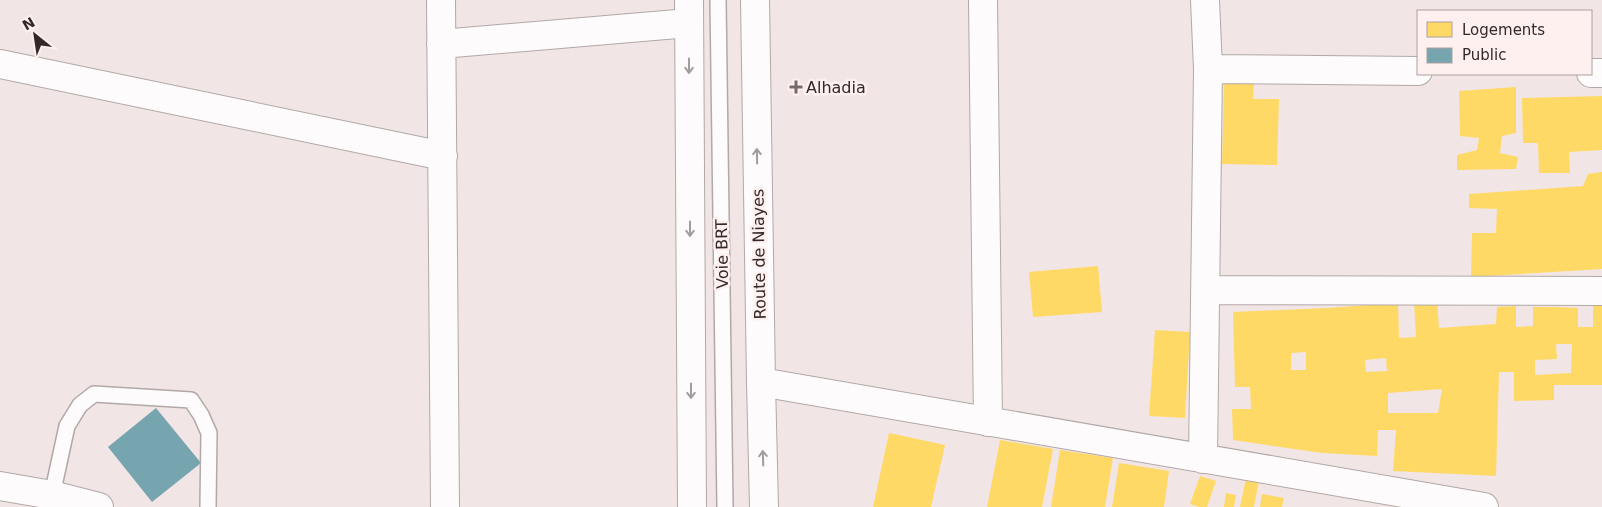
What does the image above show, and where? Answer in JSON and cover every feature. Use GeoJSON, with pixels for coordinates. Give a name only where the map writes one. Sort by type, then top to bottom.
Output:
{"type":"FeatureCollection","features":[{"type":"Feature","properties":{"kind":"street"},"geometry":{"type":"LineString","coordinates":[[441,0],[445,507]]}},
{"type":"Feature","properties":{"kind":"street","name":"Route de Niayes"},"geometry":{"type":"LineString","coordinates":[[755,0],[760,382],[764,507]]}},
{"type":"Feature","properties":{"kind":"street"},"geometry":{"type":"LineString","coordinates":[[983,0],[988,422]]}},
{"type":"Feature","properties":{"kind":"street"},"geometry":{"type":"LineString","coordinates":[[1202,459],[1208,69],[1205,0]]}},
{"type":"Feature","properties":{"kind":"street"},"geometry":{"type":"LineString","coordinates":[[441,44],[689,12],[692,507]]}},
{"type":"Feature","properties":{"kind":"street"},"geometry":{"type":"LineString","coordinates":[[0,64],[443,156]]}},
{"type":"Feature","properties":{"kind":"street"},"geometry":{"type":"LineString","coordinates":[[1208,69],[1417,71]]}},
{"type":"Feature","properties":{"kind":"street"},"geometry":{"type":"LineString","coordinates":[[1205,290],[1602,291]]}},
{"type":"Feature","properties":{"kind":"street"},"geometry":{"type":"LineString","coordinates":[[760,382],[1484,507]]}},
{"type":"Feature","properties":{"kind":"street"},"geometry":{"type":"LineString","coordinates":[[0,486],[52,495],[99,507]]}},
{"type":"Feature","properties":{"kind":"lane","name":"Voie BRT"},"geometry":{"type":"LineString","coordinates":[[718,0],[725,507]]}},
{"type":"Feature","properties":{"kind":"lane"},"geometry":{"type":"LineString","coordinates":[[52,495],[67,426],[80,405],[94,394],[192,400],[208,433],[208,507]]}},
{"type":"Feature","properties":{"kind":"building: Logements"},"geometry":{"type":"Polygon","coordinates":[[[1224,82],[1254,83],[1253,99],[1279,99],[1277,165],[1222,164],[1224,82]]]}},
{"type":"Feature","properties":{"kind":"building: Logements"},"geometry":{"type":"Polygon","coordinates":[[[1516,87],[1516,133],[1502,136],[1500,153],[1518,157],[1516,169],[1457,170],[1457,155],[1477,150],[1479,138],[1460,136],[1459,91],[1516,87]]]}},
{"type":"Feature","properties":{"kind":"building: Logements"},"geometry":{"type":"Polygon","coordinates":[[[1602,96],[1602,150],[1569,152],[1570,173],[1539,173],[1538,143],[1523,143],[1522,98],[1602,96]]]}},
{"type":"Feature","properties":{"kind":"building: Logements"},"geometry":{"type":"Polygon","coordinates":[[[1602,172],[1602,269],[1471,277],[1472,233],[1496,233],[1497,209],[1469,208],[1469,194],[1583,186],[1588,174],[1602,172]]]}},
{"type":"Feature","properties":{"kind":"building: Logements"},"geometry":{"type":"Polygon","coordinates":[[[1098,266],[1102,312],[1033,317],[1029,272],[1098,266]]]}},
{"type":"Feature","properties":{"kind":"building: Logements"},"geometry":{"type":"Polygon","coordinates":[[[1437,301],[1439,328],[1496,324],[1497,307],[1516,306],[1516,327],[1533,326],[1533,307],[1555,307],[1578,308],[1578,327],[1593,327],[1593,306],[1602,306],[1602,385],[1554,385],[1554,400],[1514,401],[1514,372],[1499,372],[1496,476],[1393,471],[1396,430],[1378,430],[1377,456],[1322,453],[1233,440],[1232,409],[1251,409],[1250,387],[1235,387],[1233,312],[1398,303],[1399,338],[1416,337],[1414,303],[1437,301]],[[1556,344],[1557,359],[1535,360],[1535,375],[1571,373],[1572,344],[1556,344]],[[1306,352],[1291,353],[1291,370],[1306,370],[1306,352]],[[1386,358],[1365,360],[1366,372],[1387,371],[1386,358]],[[1442,389],[1388,393],[1388,413],[1438,413],[1442,389]]]}},
{"type":"Feature","properties":{"kind":"building: Logements"},"geometry":{"type":"Polygon","coordinates":[[[1155,330],[1190,332],[1185,418],[1149,416],[1155,330]]]}},
{"type":"Feature","properties":{"kind":"building: Logements"},"geometry":{"type":"Polygon","coordinates":[[[889,433],[945,445],[931,507],[873,507],[889,433]]]}},
{"type":"Feature","properties":{"kind":"building: Logements"},"geometry":{"type":"Polygon","coordinates":[[[1000,440],[1053,449],[1042,507],[987,507],[1000,440]]]}},
{"type":"Feature","properties":{"kind":"building: Logements"},"geometry":{"type":"Polygon","coordinates":[[[1060,450],[1113,458],[1105,507],[1051,507],[1060,450]]]}},
{"type":"Feature","properties":{"kind":"building: Logements"},"geometry":{"type":"Polygon","coordinates":[[[1119,463],[1169,471],[1164,507],[1112,507],[1119,463]]]}},
{"type":"Feature","properties":{"kind":"building: Logements"},"geometry":{"type":"Polygon","coordinates":[[[1200,476],[1216,481],[1207,507],[1190,504],[1200,476]]]}},
{"type":"Feature","properties":{"kind":"building: Logements"},"geometry":{"type":"Polygon","coordinates":[[[1246,478],[1259,481],[1254,507],[1240,507],[1246,478]]]}},
{"type":"Feature","properties":{"kind":"building: Logements"},"geometry":{"type":"Polygon","coordinates":[[[1226,493],[1236,495],[1234,507],[1224,507],[1226,493]]]}},
{"type":"Feature","properties":{"kind":"building: Logements"},"geometry":{"type":"Polygon","coordinates":[[[1262,494],[1284,498],[1282,507],[1260,507],[1262,494]]]}},
{"type":"Feature","properties":{"kind":"building: Public"},"geometry":{"type":"Polygon","coordinates":[[[156,408],[201,463],[152,502],[108,447],[156,408]]]}},
{"type":"Feature","properties":{"kind":"place","name":"Alhadia"},"geometry":{"type":"Point","coordinates":[796,87]}}]}
